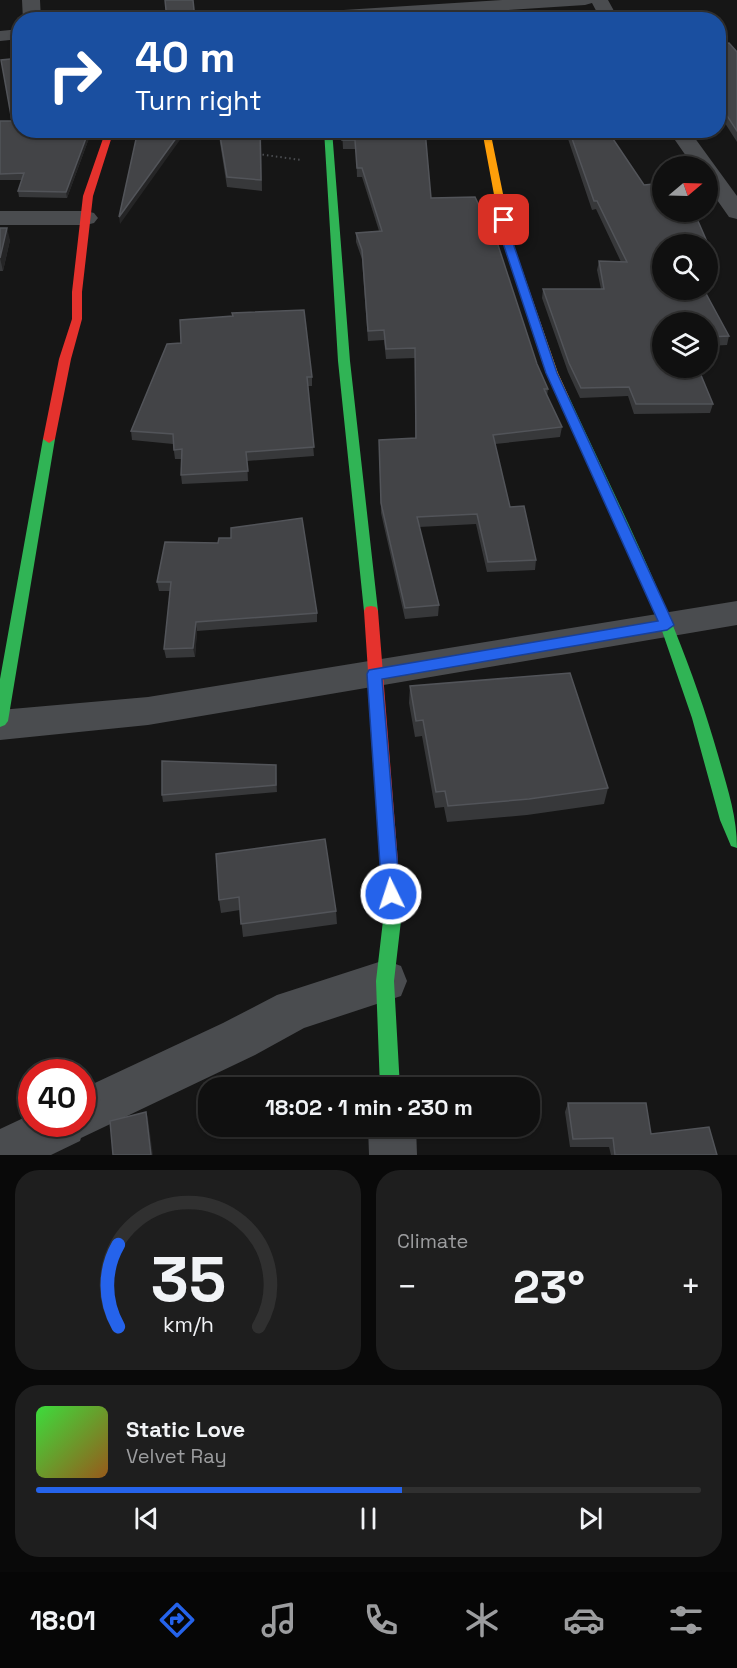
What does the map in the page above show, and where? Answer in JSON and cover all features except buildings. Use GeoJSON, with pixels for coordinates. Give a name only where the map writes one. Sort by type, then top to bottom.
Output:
{"type":"FeatureCollection","features":[{"type":"Feature","properties":{"kind":"street"},"geometry":{"type":"LineString","coordinates":[[474,12],[585,0]]}},
{"type":"Feature","properties":{"kind":"street"},"geometry":{"type":"LineString","coordinates":[[107,138],[88,196],[77,292],[77,319],[65,358],[51,426],[0,723],[148,711],[737,613]]}},
{"type":"Feature","properties":{"kind":"street"},"geometry":{"type":"LineString","coordinates":[[329,138],[345,361],[373,627],[374,674],[393,916],[385,981],[389,1077]]}},
{"type":"Feature","properties":{"kind":"street"},"geometry":{"type":"LineString","coordinates":[[488,138],[508,243],[552,373],[667,625],[700,718],[728,820],[737,841]]}},
{"type":"Feature","properties":{"kind":"street"},"geometry":{"type":"LineString","coordinates":[[684,138],[697,156]]}},
{"type":"Feature","properties":{"kind":"street"},"geometry":{"type":"LineString","coordinates":[[718,186],[737,212]]}},
{"type":"Feature","properties":{"kind":"street"},"geometry":{"type":"LineString","coordinates":[[0,218],[86,218]]}},
{"type":"Feature","properties":{"kind":"street"},"geometry":{"type":"LineString","coordinates":[[96,1107],[239,1039],[293,1010],[385,981]]}},
{"type":"Feature","properties":{"kind":"street"},"geometry":{"type":"LineString","coordinates":[[0,1154],[36,1137]]}},
{"type":"Feature","properties":{"kind":"street"},"geometry":{"type":"LineString","coordinates":[[392,1137],[393,1155]]}},
{"type":"Feature","properties":{"kind":"path"},"geometry":{"type":"LineString","coordinates":[[253,153],[285,156],[331,168]]}},
{"type":"Feature","properties":{"kind":"traffic: fast"},"geometry":{"type":"LineString","coordinates":[[329,138],[344,361],[371,611]]}},
{"type":"Feature","properties":{"kind":"traffic: fast"},"geometry":{"type":"LineString","coordinates":[[563,397],[667,625],[700,718],[728,820],[737,841]]}},
{"type":"Feature","properties":{"kind":"traffic: fast"},"geometry":{"type":"LineString","coordinates":[[0,721],[49,439]]}},
{"type":"Feature","properties":{"kind":"traffic: fast"},"geometry":{"type":"LineString","coordinates":[[389,1077],[385,981],[393,912]]}},
{"type":"Feature","properties":{"kind":"traffic: slow"},"geometry":{"type":"LineString","coordinates":[[488,138],[508,243],[552,373],[563,397]]}},
{"type":"Feature","properties":{"kind":"traffic: jam"},"geometry":{"type":"LineString","coordinates":[[49,439],[65,359],[77,319],[77,292],[88,196],[107,138]]}},
{"type":"Feature","properties":{"kind":"traffic: jam"},"geometry":{"type":"LineString","coordinates":[[371,611],[393,912]]}},
{"type":"Feature","properties":{"kind":"route"},"geometry":{"type":"LineString","coordinates":[[391,894],[374,674],[667,625],[552,373],[508,243],[504,220]]}}]}
